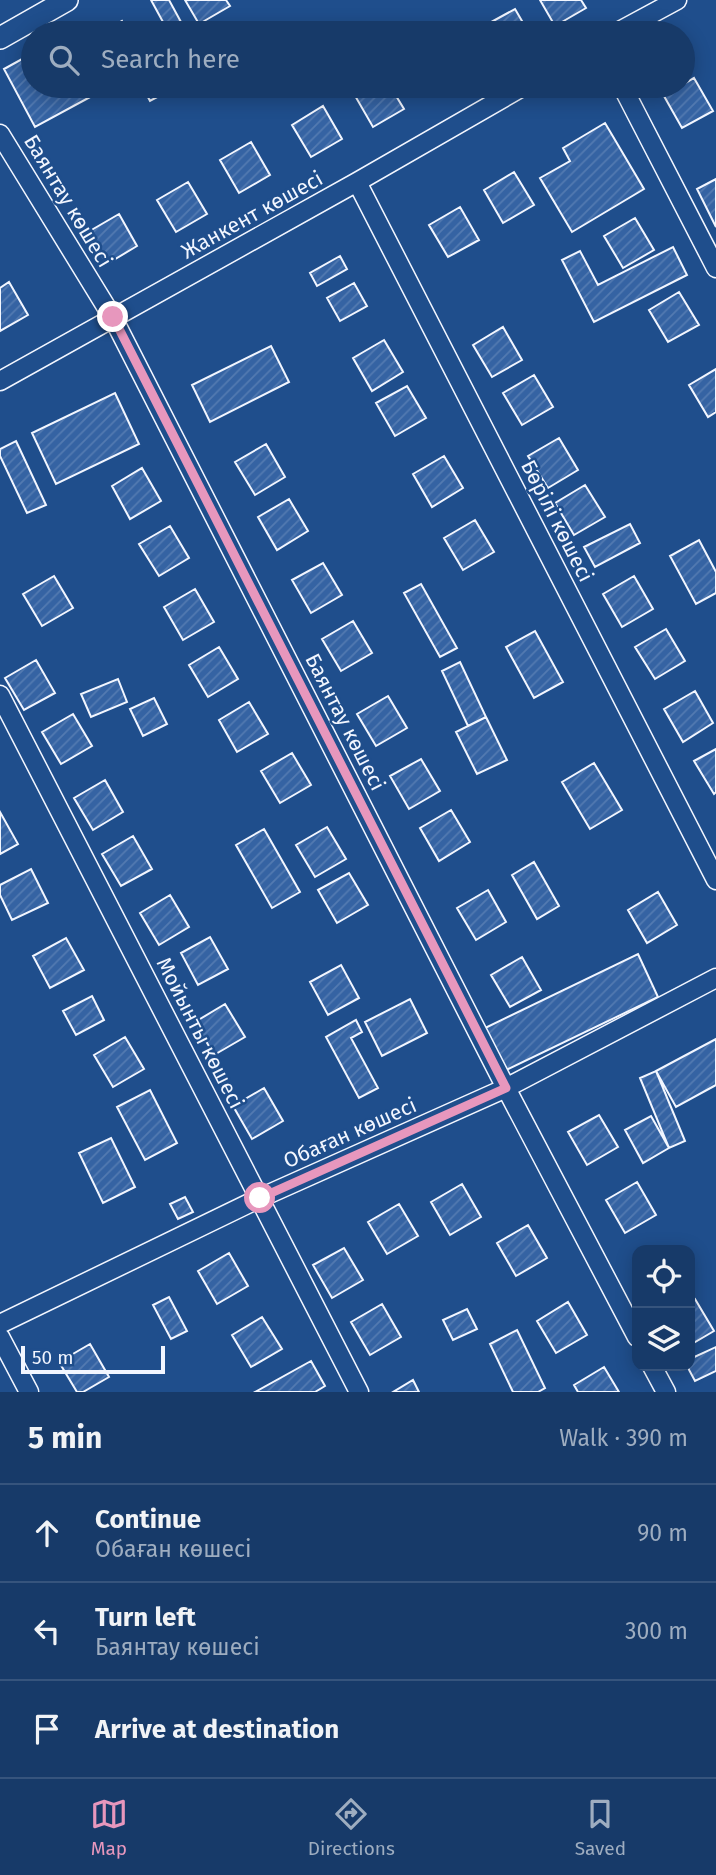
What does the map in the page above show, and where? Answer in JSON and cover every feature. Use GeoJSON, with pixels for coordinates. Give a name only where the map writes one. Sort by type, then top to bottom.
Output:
{"type":"FeatureCollection","features":[{"type":"Feature","properties":{"kind":"street"},"geometry":{"type":"LineString","coordinates":[[30,21],[67,0]]}},
{"type":"Feature","properties":{"kind":"street"},"geometry":{"type":"LineString","coordinates":[[638,21],[677,0]]}},
{"type":"Feature","properties":{"kind":"street"},"geometry":{"type":"LineString","coordinates":[[0,38],[21,26]]}},
{"type":"Feature","properties":{"kind":"street","name":"Жанкент көшесі"},"geometry":{"type":"LineString","coordinates":[[0,381],[357,183],[503,98]]}},
{"type":"Feature","properties":{"kind":"street"},"geometry":{"type":"LineString","coordinates":[[628,98],[716,268]]}},
{"type":"Feature","properties":{"kind":"street","name":"Баянтау көшесі"},"geometry":{"type":"LineString","coordinates":[[0,134],[113,317],[506,1088],[632,1327]]}},
{"type":"Feature","properties":{"kind":"street","name":"Бөрілі көшесі"},"geometry":{"type":"LineString","coordinates":[[357,183],[716,880]]}},
{"type":"Feature","properties":{"kind":"street","name":"Мойынты көшесі"},"geometry":{"type":"LineString","coordinates":[[0,695],[359,1392]]}},
{"type":"Feature","properties":{"kind":"street","name":"Обаған көшесі"},"geometry":{"type":"LineString","coordinates":[[0,1324],[260,1198],[506,1088],[716,978]]}},
{"type":"Feature","properties":{"kind":"street"},"geometry":{"type":"LineString","coordinates":[[0,1337],[29,1392]]}},
{"type":"Feature","properties":{"kind":"street"},"geometry":{"type":"LineString","coordinates":[[655,1371],[666,1392]]}},
{"type":"Feature","properties":{"kind":"building"},"geometry":{"type":"Polygon","coordinates":[[[151,0],[169,0],[180,21],[162,21],[151,0]]]}},
{"type":"Feature","properties":{"kind":"building"},"geometry":{"type":"Polygon","coordinates":[[[185,0],[226,0],[230,6],[204,21],[197,21],[185,0]]]}},
{"type":"Feature","properties":{"kind":"building"},"geometry":{"type":"Polygon","coordinates":[[[540,0],[581,0],[586,8],[564,21],[552,21],[540,0]]]}},
{"type":"Feature","properties":{"kind":"building"},"geometry":{"type":"Polygon","coordinates":[[[515,9],[522,21],[493,21],[515,9]]]}},
{"type":"Feature","properties":{"kind":"building"},"geometry":{"type":"Polygon","coordinates":[[[21,60],[21,98],[88,98],[35,127],[4,69],[21,60]]]}},
{"type":"Feature","properties":{"kind":"building"},"geometry":{"type":"Polygon","coordinates":[[[695,80],[713,111],[682,128],[665,98],[695,98],[695,80]]]}},
{"type":"Feature","properties":{"kind":"building"},"geometry":{"type":"Polygon","coordinates":[[[356,98],[397,98],[404,109],[373,127],[356,98]]]}},
{"type":"Feature","properties":{"kind":"building"},"geometry":{"type":"Polygon","coordinates":[[[323,106],[342,139],[311,157],[292,125],[323,106]]]}},
{"type":"Feature","properties":{"kind":"building"},"geometry":{"type":"Polygon","coordinates":[[[605,123],[644,189],[572,232],[540,178],[570,161],[563,148],[605,123]]]}},
{"type":"Feature","properties":{"kind":"building"},"geometry":{"type":"Polygon","coordinates":[[[251,142],[270,175],[239,193],[220,160],[251,142]]]}},
{"type":"Feature","properties":{"kind":"building"},"geometry":{"type":"Polygon","coordinates":[[[514,172],[534,205],[503,223],[484,190],[514,172]]]}},
{"type":"Feature","properties":{"kind":"building"},"geometry":{"type":"Polygon","coordinates":[[[716,179],[716,227],[697,189],[716,179]]]}},
{"type":"Feature","properties":{"kind":"building"},"geometry":{"type":"Polygon","coordinates":[[[188,182],[207,214],[176,232],[157,200],[188,182]]]}},
{"type":"Feature","properties":{"kind":"building"},"geometry":{"type":"Polygon","coordinates":[[[460,207],[479,240],[448,257],[429,225],[460,207]]]}},
{"type":"Feature","properties":{"kind":"building"},"geometry":{"type":"Polygon","coordinates":[[[119,214],[137,246],[107,264],[88,232],[119,214]]]}},
{"type":"Feature","properties":{"kind":"building"},"geometry":{"type":"Polygon","coordinates":[[[635,218],[654,250],[623,268],[604,236],[635,218]]]}},
{"type":"Feature","properties":{"kind":"building"},"geometry":{"type":"Polygon","coordinates":[[[673,247],[687,275],[594,322],[562,260],[580,251],[598,285],[673,247]]]}},
{"type":"Feature","properties":{"kind":"building"},"geometry":{"type":"Polygon","coordinates":[[[340,256],[347,269],[317,286],[310,273],[340,256]]]}},
{"type":"Feature","properties":{"kind":"building"},"geometry":{"type":"Polygon","coordinates":[[[9,282],[28,315],[0,331],[0,288],[9,282]]]}},
{"type":"Feature","properties":{"kind":"building"},"geometry":{"type":"Polygon","coordinates":[[[354,283],[367,306],[340,321],[327,298],[354,283]]]}},
{"type":"Feature","properties":{"kind":"building"},"geometry":{"type":"Polygon","coordinates":[[[679,292],[699,325],[668,342],[649,310],[679,292]]]}},
{"type":"Feature","properties":{"kind":"building"},"geometry":{"type":"Polygon","coordinates":[[[503,327],[522,360],[492,377],[473,345],[503,327]]]}},
{"type":"Feature","properties":{"kind":"building"},"geometry":{"type":"Polygon","coordinates":[[[384,340],[403,372],[372,391],[353,358],[384,340]]]}},
{"type":"Feature","properties":{"kind":"building"},"geometry":{"type":"Polygon","coordinates":[[[271,346],[289,382],[210,422],[192,385],[271,346]]]}},
{"type":"Feature","properties":{"kind":"building"},"geometry":{"type":"Polygon","coordinates":[[[716,369],[716,412],[708,417],[689,385],[716,369]]]}},
{"type":"Feature","properties":{"kind":"building"},"geometry":{"type":"Polygon","coordinates":[[[534,375],[553,407],[522,425],[503,393],[534,375]]]}},
{"type":"Feature","properties":{"kind":"building"},"geometry":{"type":"Polygon","coordinates":[[[407,386],[426,418],[395,436],[376,403],[407,386]]]}},
{"type":"Feature","properties":{"kind":"building"},"geometry":{"type":"Polygon","coordinates":[[[115,393],[139,444],[56,484],[32,433],[115,393]]]}},
{"type":"Feature","properties":{"kind":"building"},"geometry":{"type":"Polygon","coordinates":[[[559,438],[578,470],[548,488],[528,456],[559,438]]]}},
{"type":"Feature","properties":{"kind":"building"},"geometry":{"type":"Polygon","coordinates":[[[16,441],[46,505],[27,513],[0,456],[0,449],[16,441]]]}},
{"type":"Feature","properties":{"kind":"building"},"geometry":{"type":"Polygon","coordinates":[[[266,444],[285,477],[255,495],[235,462],[266,444]]]}},
{"type":"Feature","properties":{"kind":"building"},"geometry":{"type":"Polygon","coordinates":[[[444,456],[463,488],[432,507],[413,474],[444,456]]]}},
{"type":"Feature","properties":{"kind":"building"},"geometry":{"type":"Polygon","coordinates":[[[142,468],[161,501],[130,519],[112,486],[142,468]]]}},
{"type":"Feature","properties":{"kind":"building"},"geometry":{"type":"Polygon","coordinates":[[[585,485],[605,517],[574,535],[555,503],[585,485]]]}},
{"type":"Feature","properties":{"kind":"building"},"geometry":{"type":"Polygon","coordinates":[[[289,499],[308,531],[277,550],[258,517],[289,499]]]}},
{"type":"Feature","properties":{"kind":"building"},"geometry":{"type":"Polygon","coordinates":[[[475,520],[494,552],[463,570],[444,538],[475,520]]]}},
{"type":"Feature","properties":{"kind":"building"},"geometry":{"type":"Polygon","coordinates":[[[630,524],[640,543],[595,567],[584,547],[630,524]]]}},
{"type":"Feature","properties":{"kind":"building"},"geometry":{"type":"Polygon","coordinates":[[[170,526],[189,558],[159,576],[139,544],[170,526]]]}},
{"type":"Feature","properties":{"kind":"building"},"geometry":{"type":"Polygon","coordinates":[[[699,540],[716,572],[716,593],[696,604],[670,556],[699,540]]]}},
{"type":"Feature","properties":{"kind":"building"},"geometry":{"type":"Polygon","coordinates":[[[323,563],[342,595],[311,613],[292,580],[323,563]]]}},
{"type":"Feature","properties":{"kind":"building"},"geometry":{"type":"Polygon","coordinates":[[[54,576],[73,608],[42,626],[23,594],[54,576]]]}},
{"type":"Feature","properties":{"kind":"building"},"geometry":{"type":"Polygon","coordinates":[[[634,576],[653,609],[622,627],[603,594],[634,576]]]}},
{"type":"Feature","properties":{"kind":"building"},"geometry":{"type":"Polygon","coordinates":[[[421,584],[457,648],[440,657],[404,593],[421,584]]]}},
{"type":"Feature","properties":{"kind":"building"},"geometry":{"type":"Polygon","coordinates":[[[195,589],[214,622],[183,640],[164,607],[195,589]]]}},
{"type":"Feature","properties":{"kind":"building"},"geometry":{"type":"Polygon","coordinates":[[[353,621],[372,653],[341,671],[322,639],[353,621]]]}},
{"type":"Feature","properties":{"kind":"building"},"geometry":{"type":"Polygon","coordinates":[[[666,629],[685,661],[655,679],[635,647],[666,629]]]}},
{"type":"Feature","properties":{"kind":"building"},"geometry":{"type":"Polygon","coordinates":[[[535,631],[563,682],[534,698],[506,647],[535,631]]]}},
{"type":"Feature","properties":{"kind":"building"},"geometry":{"type":"Polygon","coordinates":[[[219,647],[238,679],[208,697],[189,665],[219,647]]]}},
{"type":"Feature","properties":{"kind":"building"},"geometry":{"type":"Polygon","coordinates":[[[36,660],[55,693],[24,710],[5,678],[36,660]]]}},
{"type":"Feature","properties":{"kind":"building"},"geometry":{"type":"Polygon","coordinates":[[[460,662],[486,717],[468,726],[442,671],[460,662]]]}},
{"type":"Feature","properties":{"kind":"building"},"geometry":{"type":"Polygon","coordinates":[[[118,679],[127,702],[91,717],[81,694],[118,679]]]}},
{"type":"Feature","properties":{"kind":"building"},"geometry":{"type":"Polygon","coordinates":[[[695,691],[713,723],[683,742],[664,709],[695,691]]]}},
{"type":"Feature","properties":{"kind":"building"},"geometry":{"type":"Polygon","coordinates":[[[388,696],[407,728],[376,746],[357,714],[388,696]]]}},
{"type":"Feature","properties":{"kind":"building"},"geometry":{"type":"Polygon","coordinates":[[[154,698],[167,724],[143,736],[130,709],[154,698]]]}},
{"type":"Feature","properties":{"kind":"building"},"geometry":{"type":"Polygon","coordinates":[[[249,702],[268,734],[237,752],[219,720],[249,702]]]}},
{"type":"Feature","properties":{"kind":"building"},"geometry":{"type":"Polygon","coordinates":[[[73,714],[92,746],[61,764],[42,732],[73,714]]]}},
{"type":"Feature","properties":{"kind":"building"},"geometry":{"type":"Polygon","coordinates":[[[486,717],[507,760],[477,774],[456,732],[486,717]]]}},
{"type":"Feature","properties":{"kind":"building"},"geometry":{"type":"Polygon","coordinates":[[[716,749],[716,792],[714,794],[694,761],[716,749]]]}},
{"type":"Feature","properties":{"kind":"building"},"geometry":{"type":"Polygon","coordinates":[[[292,753],[311,785],[280,803],[261,771],[292,753]]]}},
{"type":"Feature","properties":{"kind":"building"},"geometry":{"type":"Polygon","coordinates":[[[421,759],[440,791],[409,809],[390,776],[421,759]]]}},
{"type":"Feature","properties":{"kind":"building"},"geometry":{"type":"Polygon","coordinates":[[[594,763],[622,810],[590,829],[562,782],[594,763]]]}},
{"type":"Feature","properties":{"kind":"building"},"geometry":{"type":"Polygon","coordinates":[[[105,780],[123,812],[93,830],[74,798],[105,780]]]}},
{"type":"Feature","properties":{"kind":"building"},"geometry":{"type":"Polygon","coordinates":[[[451,810],[470,842],[439,861],[420,828],[451,810]]]}},
{"type":"Feature","properties":{"kind":"building"},"geometry":{"type":"Polygon","coordinates":[[[0,812],[18,844],[0,854],[0,812]]]}},
{"type":"Feature","properties":{"kind":"building"},"geometry":{"type":"Polygon","coordinates":[[[327,827],[346,859],[315,877],[296,845],[327,827]]]}},
{"type":"Feature","properties":{"kind":"building"},"geometry":{"type":"Polygon","coordinates":[[[264,829],[300,892],[272,908],[236,845],[264,829]]]}},
{"type":"Feature","properties":{"kind":"building"},"geometry":{"type":"Polygon","coordinates":[[[133,836],[152,869],[121,886],[102,854],[133,836]]]}},
{"type":"Feature","properties":{"kind":"building"},"geometry":{"type":"Polygon","coordinates":[[[534,862],[559,906],[537,919],[512,875],[534,862]]]}},
{"type":"Feature","properties":{"kind":"building"},"geometry":{"type":"Polygon","coordinates":[[[31,869],[48,903],[12,920],[0,895],[0,885],[31,869]]]}},
{"type":"Feature","properties":{"kind":"building"},"geometry":{"type":"Polygon","coordinates":[[[349,873],[368,905],[337,923],[318,890],[349,873]]]}},
{"type":"Feature","properties":{"kind":"building"},"geometry":{"type":"Polygon","coordinates":[[[488,890],[506,922],[476,940],[457,908],[488,890]]]}},
{"type":"Feature","properties":{"kind":"building"},"geometry":{"type":"Polygon","coordinates":[[[658,892],[677,925],[647,943],[628,910],[658,892]]]}},
{"type":"Feature","properties":{"kind":"building"},"geometry":{"type":"Polygon","coordinates":[[[170,895],[189,927],[159,945],[140,913],[170,895]]]}},
{"type":"Feature","properties":{"kind":"building"},"geometry":{"type":"Polygon","coordinates":[[[210,937],[228,969],[198,985],[181,953],[210,937]]]}},
{"type":"Feature","properties":{"kind":"building"},"geometry":{"type":"Polygon","coordinates":[[[66,938],[84,970],[50,988],[33,956],[66,938]]]}},
{"type":"Feature","properties":{"kind":"building"},"geometry":{"type":"Polygon","coordinates":[[[638,954],[658,997],[504,1071],[483,1029],[638,954]]]}},
{"type":"Feature","properties":{"kind":"building"},"geometry":{"type":"Polygon","coordinates":[[[522,957],[541,990],[510,1007],[491,975],[522,957]]]}},
{"type":"Feature","properties":{"kind":"building"},"geometry":{"type":"Polygon","coordinates":[[[341,965],[359,998],[328,1015],[310,982],[341,965]]]}},
{"type":"Feature","properties":{"kind":"building"},"geometry":{"type":"Polygon","coordinates":[[[92,996],[104,1020],[76,1035],[63,1011],[92,996]]]}},
{"type":"Feature","properties":{"kind":"building"},"geometry":{"type":"Polygon","coordinates":[[[410,999],[427,1033],[382,1056],[365,1022],[410,999]]]}},
{"type":"Feature","properties":{"kind":"building"},"geometry":{"type":"Polygon","coordinates":[[[225,1004],[245,1037],[214,1055],[195,1022],[225,1004]]]}},
{"type":"Feature","properties":{"kind":"building"},"geometry":{"type":"Polygon","coordinates":[[[356,1020],[362,1032],[351,1038],[378,1088],[359,1098],[326,1037],[356,1020]]]}},
{"type":"Feature","properties":{"kind":"building"},"geometry":{"type":"Polygon","coordinates":[[[125,1037],[144,1069],[113,1087],[94,1055],[125,1037]]]}},
{"type":"Feature","properties":{"kind":"building"},"geometry":{"type":"Polygon","coordinates":[[[716,1039],[716,1085],[676,1107],[656,1071],[716,1039]]]}},
{"type":"Feature","properties":{"kind":"building"},"geometry":{"type":"Polygon","coordinates":[[[656,1071],[685,1141],[669,1148],[640,1078],[656,1071]]]}},
{"type":"Feature","properties":{"kind":"building"},"geometry":{"type":"Polygon","coordinates":[[[264,1088],[283,1121],[252,1139],[233,1106],[264,1088]]]}},
{"type":"Feature","properties":{"kind":"building"},"geometry":{"type":"Polygon","coordinates":[[[150,1090],[177,1143],[145,1160],[117,1107],[150,1090]]]}},
{"type":"Feature","properties":{"kind":"building"},"geometry":{"type":"Polygon","coordinates":[[[599,1115],[618,1147],[587,1165],[568,1132],[599,1115]]]}},
{"type":"Feature","properties":{"kind":"building"},"geometry":{"type":"Polygon","coordinates":[[[651,1116],[669,1148],[643,1163],[625,1130],[651,1116]]]}},
{"type":"Feature","properties":{"kind":"building"},"geometry":{"type":"Polygon","coordinates":[[[111,1138],[135,1187],[103,1203],[79,1153],[111,1138]]]}},
{"type":"Feature","properties":{"kind":"building"},"geometry":{"type":"Polygon","coordinates":[[[637,1182],[656,1215],[625,1233],[606,1200],[637,1182]]]}},
{"type":"Feature","properties":{"kind":"building"},"geometry":{"type":"Polygon","coordinates":[[[462,1184],[481,1217],[450,1235],[431,1202],[462,1184]]]}},
{"type":"Feature","properties":{"kind":"building"},"geometry":{"type":"Polygon","coordinates":[[[185,1197],[193,1212],[178,1219],[170,1204],[185,1197]]]}},
{"type":"Feature","properties":{"kind":"building"},"geometry":{"type":"Polygon","coordinates":[[[399,1204],[418,1236],[387,1254],[368,1222],[399,1204]]]}},
{"type":"Feature","properties":{"kind":"building"},"geometry":{"type":"Polygon","coordinates":[[[528,1225],[547,1258],[516,1276],[497,1243],[528,1225]]]}},
{"type":"Feature","properties":{"kind":"building"},"geometry":{"type":"Polygon","coordinates":[[[344,1248],[363,1280],[332,1298],[313,1265],[344,1248]]]}},
{"type":"Feature","properties":{"kind":"building"},"geometry":{"type":"Polygon","coordinates":[[[229,1253],[248,1286],[217,1304],[198,1271],[229,1253]]]}},
{"type":"Feature","properties":{"kind":"building"},"geometry":{"type":"Polygon","coordinates":[[[169,1297],[187,1331],[171,1339],[153,1305],[169,1297]]]}},
{"type":"Feature","properties":{"kind":"building"},"geometry":{"type":"Polygon","coordinates":[[[695,1299],[714,1331],[695,1342],[695,1299]]]}},
{"type":"Feature","properties":{"kind":"building"},"geometry":{"type":"Polygon","coordinates":[[[568,1302],[587,1335],[556,1353],[537,1321],[568,1302]]]}},
{"type":"Feature","properties":{"kind":"building"},"geometry":{"type":"Polygon","coordinates":[[[382,1304],[401,1337],[370,1355],[351,1322],[382,1304]]]}},
{"type":"Feature","properties":{"kind":"building"},"geometry":{"type":"Polygon","coordinates":[[[467,1309],[477,1329],[453,1340],[443,1320],[467,1309]]]}},
{"type":"Feature","properties":{"kind":"building"},"geometry":{"type":"Polygon","coordinates":[[[262,1317],[282,1349],[251,1367],[232,1335],[262,1317]]]}},
{"type":"Feature","properties":{"kind":"building"},"geometry":{"type":"Polygon","coordinates":[[[517,1330],[545,1388],[538,1392],[513,1392],[490,1344],[517,1330]]]}},
{"type":"Feature","properties":{"kind":"building"},"geometry":{"type":"Polygon","coordinates":[[[90,1344],[109,1377],[83,1392],[77,1392],[59,1362],[90,1344]]]}},
{"type":"Feature","properties":{"kind":"building"},"geometry":{"type":"Polygon","coordinates":[[[716,1347],[716,1371],[695,1381],[690,1371],[695,1371],[695,1357],[716,1347]]]}},
{"type":"Feature","properties":{"kind":"building"},"geometry":{"type":"Polygon","coordinates":[[[311,1361],[325,1386],[315,1392],[255,1392],[311,1361]]]}},
{"type":"Feature","properties":{"kind":"building"},"geometry":{"type":"Polygon","coordinates":[[[604,1367],[619,1392],[578,1392],[574,1385],[604,1367]]]}},
{"type":"Feature","properties":{"kind":"building"},"geometry":{"type":"Polygon","coordinates":[[[413,1380],[419,1392],[393,1392],[413,1380]]]}},
{"type":"Feature","properties":{"kind":"route"},"geometry":{"type":"LineString","coordinates":[[113,317],[506,1088],[260,1198]]}}]}
